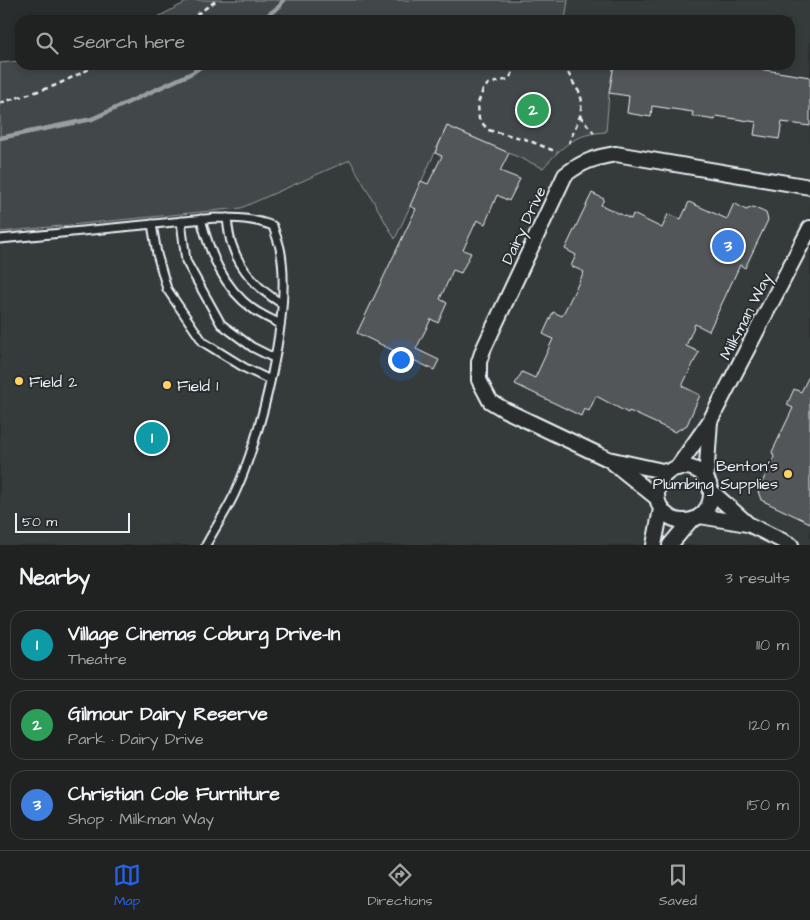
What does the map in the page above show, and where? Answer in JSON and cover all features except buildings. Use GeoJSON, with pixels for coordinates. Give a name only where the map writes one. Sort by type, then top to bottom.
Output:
{"type":"FeatureCollection","features":[{"type":"Feature","properties":{"kind":"street","name":"Dairy Drive"},"geometry":{"type":"LineString","coordinates":[[672,470],[608,459],[490,401],[479,380],[479,362],[483,350],[565,175],[588,160],[616,154],[810,187]]}},
{"type":"Feature","properties":{"kind":"street","name":"Milkman Way"},"geometry":{"type":"LineString","coordinates":[[672,470],[710,420],[810,228]]}},
{"type":"Feature","properties":{"kind":"street","name":"Milkman Way"},"geometry":{"type":"LineString","coordinates":[[709,485],[710,420]]}},
{"type":"Feature","properties":{"kind":"street","name":"Dairy Drive"},"geometry":{"type":"LineString","coordinates":[[608,459],[658,503]]}},
{"type":"Feature","properties":{"kind":"street"},"geometry":{"type":"LineString","coordinates":[[654,545],[658,484],[672,470],[694,469],[748,524],[791,545]]}},
{"type":"Feature","properties":{"kind":"street"},"geometry":{"type":"LineString","coordinates":[[670,545],[709,505],[709,485]]}},
{"type":"Feature","properties":{"kind":"street"},"geometry":{"type":"LineString","coordinates":[[658,503],[674,520],[695,518],[748,524]]}},
{"type":"Feature","properties":{"kind":"lane"},"geometry":{"type":"LineString","coordinates":[[227,218],[232,244],[240,261],[253,281],[269,296],[281,303]]}},
{"type":"Feature","properties":{"kind":"lane"},"geometry":{"type":"LineString","coordinates":[[0,239],[201,219],[246,218],[263,221],[273,226],[280,248],[283,281],[280,324],[270,380],[256,437],[234,494],[206,545]]}},
{"type":"Feature","properties":{"kind":"lane"},"geometry":{"type":"LineString","coordinates":[[201,219],[215,260],[225,280],[237,295],[253,309],[280,324]]}},
{"type":"Feature","properties":{"kind":"lane"},"geometry":{"type":"LineString","coordinates":[[181,221],[186,261],[221,324],[252,347],[274,358]]}},
{"type":"Feature","properties":{"kind":"lane"},"geometry":{"type":"LineString","coordinates":[[152,224],[157,254],[167,289],[203,342],[245,368],[270,380]]}},
{"type":"Feature","properties":{"kind":"path"},"geometry":{"type":"LineString","coordinates":[[196,15],[216,0]]}},
{"type":"Feature","properties":{"kind":"path"},"geometry":{"type":"LineString","coordinates":[[0,104],[54,86],[88,70]]}},
{"type":"Feature","properties":{"kind":"path"},"geometry":{"type":"LineString","coordinates":[[514,70],[509,80],[488,84],[483,90],[478,104],[479,118],[488,130],[525,139],[557,152]]}},
{"type":"Feature","properties":{"kind":"path"},"geometry":{"type":"LineString","coordinates":[[567,70],[580,93],[582,102],[580,116],[569,143]]}},
{"type":"Feature","properties":{"kind":"path"},"geometry":{"type":"LineString","coordinates":[[580,116],[594,133]]}},
{"type":"Feature","properties":{"kind":"shaded area"},"geometry":{"type":"Polygon","coordinates":[[[190,0],[568,0],[566,15],[162,15],[190,0]]]}},
{"type":"Feature","properties":{"kind":"shaded area"},"geometry":{"type":"Polygon","coordinates":[[[568,0],[810,0],[810,545],[0,545],[0,232],[241,208],[350,160],[395,239],[447,126],[543,168],[557,152],[575,139],[589,133],[606,132],[613,70],[795,70],[795,15],[566,15],[568,0]]]}},
{"type":"Feature","properties":{"kind":"shaded area"},"geometry":{"type":"Polygon","coordinates":[[[15,62],[15,70],[613,70],[606,132],[586,135],[570,142],[543,168],[447,126],[395,239],[350,160],[241,208],[0,232],[0,63],[15,62]]]}},
{"type":"Feature","properties":{"kind":"waterway"},"geometry":{"type":"LineString","coordinates":[[268,15],[280,6],[283,0]]}},
{"type":"Feature","properties":{"kind":"waterway"},"geometry":{"type":"LineString","coordinates":[[0,138],[92,119],[196,70]]}},
{"type":"Feature","properties":{"kind":"place","name":"Gilmour Dairy Reserve"},"geometry":{"type":"Point","coordinates":[533,110]}},
{"type":"Feature","properties":{"kind":"place","name":"Christian Cole Furniture"},"geometry":{"type":"Point","coordinates":[728,246]}},
{"type":"Feature","properties":{"kind":"place","name":"Field 2"},"geometry":{"type":"Point","coordinates":[19,381]}},
{"type":"Feature","properties":{"kind":"place","name":"Field 1"},"geometry":{"type":"Point","coordinates":[167,385]}},
{"type":"Feature","properties":{"kind":"place","name":"Village Cinemas Coburg Drive-In"},"geometry":{"type":"Point","coordinates":[152,438]}},
{"type":"Feature","properties":{"kind":"place","name":"Benton's Plumbing Supplies"},"geometry":{"type":"Point","coordinates":[788,474]}}]}
